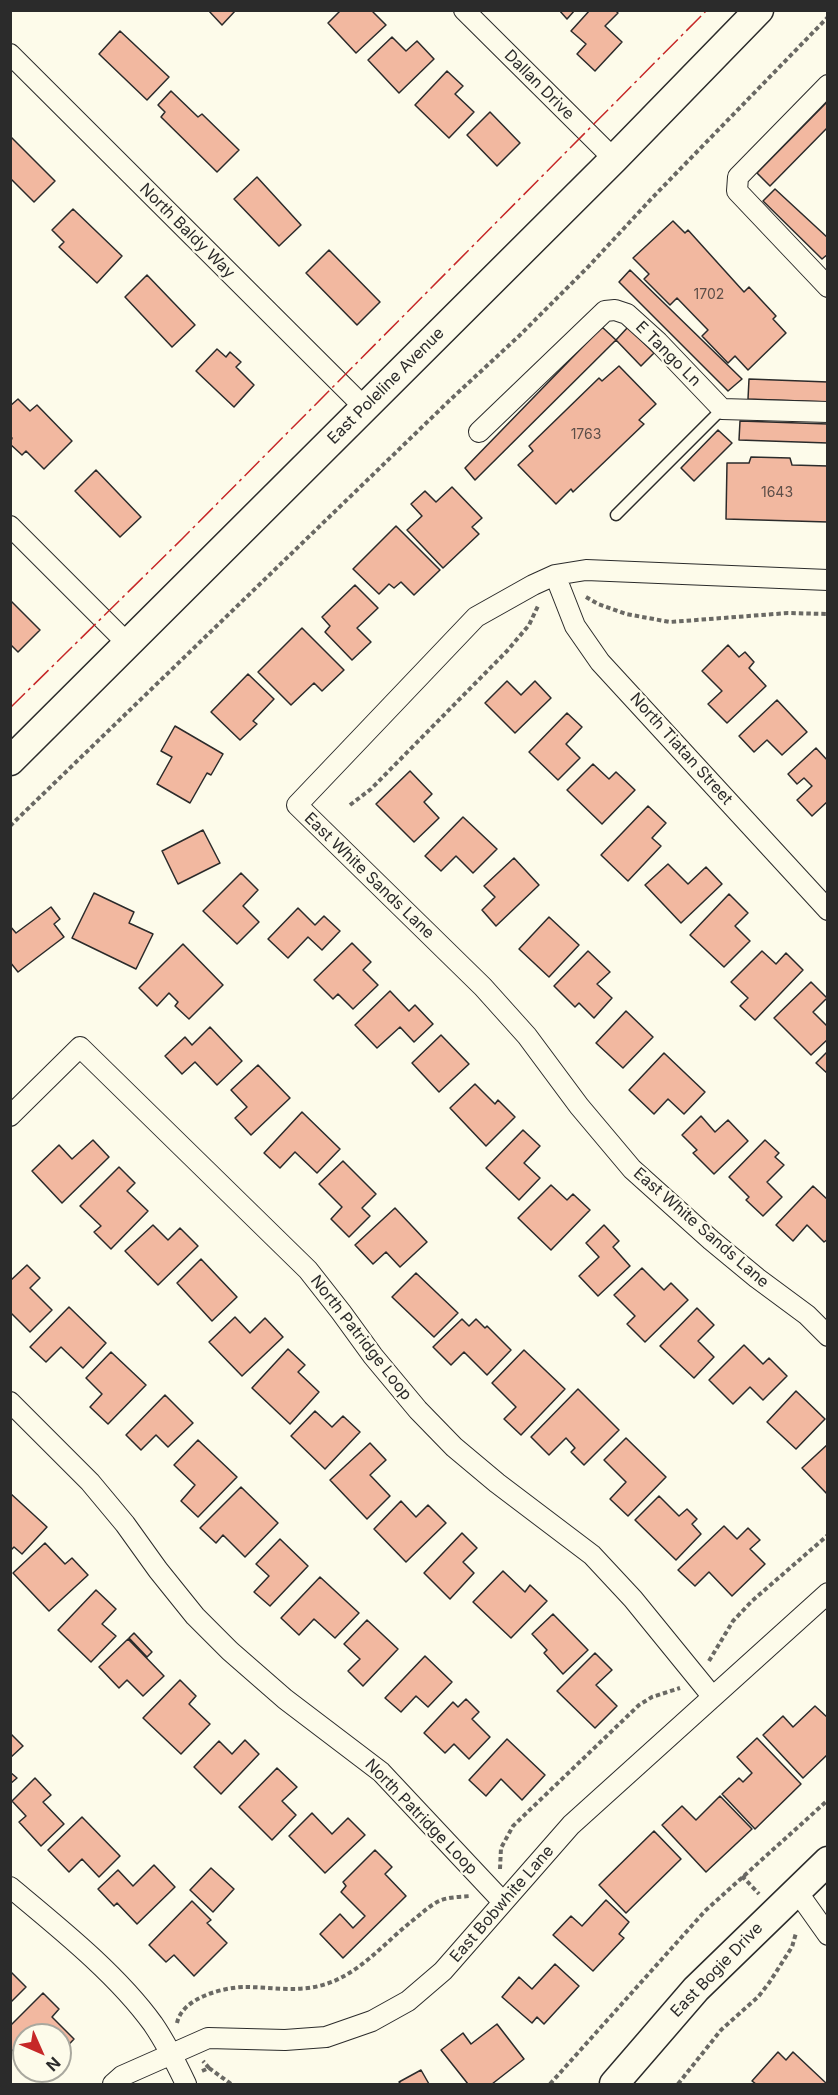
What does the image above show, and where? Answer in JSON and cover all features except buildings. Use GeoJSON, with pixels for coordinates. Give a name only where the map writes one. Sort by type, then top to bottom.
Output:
{"type":"FeatureCollection","features":[{"type":"Feature","properties":{"kind":"main road","name":"East Poleline Avenue"},"geometry":{"type":"LineString","coordinates":[[10,761],[614,159],[759,10]]}},
{"type":"Feature","properties":{"kind":"main road","name":"East Bogie Drive"},"geometry":{"type":"LineString","coordinates":[[614,2085],[696,1989],[828,1861]]}},
{"type":"Feature","properties":{"kind":"street","name":"Dallan Drive"},"geometry":{"type":"LineString","coordinates":[[464,10],[614,159]]}},
{"type":"Feature","properties":{"kind":"street","name":"North Baldy Way"},"geometry":{"type":"LineString","coordinates":[[10,54],[364,408]]}},
{"type":"Feature","properties":{"kind":"street"},"geometry":{"type":"LineString","coordinates":[[828,85],[738,177],[736,191],[828,287]]}},
{"type":"Feature","properties":{"kind":"street","name":"E Tango Ln"},"geometry":{"type":"LineString","coordinates":[[479,432],[605,311],[615,310],[627,314],[658,342],[722,409]]}},
{"type":"Feature","properties":{"kind":"street"},"geometry":{"type":"LineString","coordinates":[[722,409],[828,412]]}},
{"type":"Feature","properties":{"kind":"street"},"geometry":{"type":"LineString","coordinates":[[10,526],[128,644]]}},
{"type":"Feature","properties":{"kind":"street","name":"East White Sands Lane"},"geometry":{"type":"LineString","coordinates":[[828,580],[586,570],[555,574],[476,617],[297,806],[483,987],[520,1028],[579,1106],[632,1169],[679,1213],[757,1278],[807,1315],[828,1336]]}},
{"type":"Feature","properties":{"kind":"street","name":"North Tiatan Street"},"geometry":{"type":"LineString","coordinates":[[555,574],[575,626],[600,662],[828,910]]}},
{"type":"Feature","properties":{"kind":"street","name":"North Patridge Loop"},"geometry":{"type":"LineString","coordinates":[[10,1116],[80,1047],[308,1270],[418,1410],[454,1447],[497,1483],[592,1555],[633,1599],[712,1696]]}},
{"type":"Feature","properties":{"kind":"street","name":"North Patridge Loop"},"geometry":{"type":"LineString","coordinates":[[10,1402],[90,1482],[195,1616],[230,1652],[285,1699],[381,1773],[503,1902]]}},
{"type":"Feature","properties":{"kind":"street","name":"East Bobwhite Lane"},"geometry":{"type":"LineString","coordinates":[[113,2085],[122,2076],[208,2038],[285,2040],[326,2037],[372,2021],[408,2001],[443,1971],[571,1825],[828,1593]]}},
{"type":"Feature","properties":{"kind":"street"},"geometry":{"type":"LineString","coordinates":[[10,1887],[69,1937],[129,1995],[153,2024],[172,2053],[186,2085]]}},
{"type":"Feature","properties":{"kind":"street"},"geometry":{"type":"LineString","coordinates":[[796,1890],[828,1935]]}},
{"type":"Feature","properties":{"kind":"lane"},"geometry":{"type":"LineString","coordinates":[[616,515],[722,409]]}},
{"type":"Feature","properties":{"kind":"path"},"geometry":{"type":"LineString","coordinates":[[10,826],[519,336],[828,17]]}},
{"type":"Feature","properties":{"kind":"path"},"geometry":{"type":"LineString","coordinates":[[598,604],[626,614],[670,622],[788,613],[828,614]]}},
{"type":"Feature","properties":{"kind":"path"},"geometry":{"type":"LineString","coordinates":[[350,805],[371,789],[507,651],[529,625]]}},
{"type":"Feature","properties":{"kind":"path"},"geometry":{"type":"LineString","coordinates":[[717,1647],[733,1621],[752,1601],[828,1535]]}},
{"type":"Feature","properties":{"kind":"path"},"geometry":{"type":"LineString","coordinates":[[501,1848],[513,1827],[639,1705],[652,1697],[664,1694]]}},
{"type":"Feature","properties":{"kind":"path"},"geometry":{"type":"LineString","coordinates":[[550,2085],[705,1911],[828,1800]]}},
{"type":"Feature","properties":{"kind":"path"},"geometry":{"type":"LineString","coordinates":[[176,2021],[190,2002],[210,1994],[242,1987],[312,1988],[333,1983],[356,1970],[427,1909],[440,1900],[450,1899]]}},
{"type":"Feature","properties":{"kind":"path"},"geometry":{"type":"LineString","coordinates":[[678,2085],[721,2030],[758,1997],[769,1983],[792,1947],[796,1933]]}},
{"type":"Feature","properties":{"kind":"path"},"geometry":{"type":"LineString","coordinates":[[209,2068],[231,2085]]}},
{"type":"Feature","properties":{"kind":"power"},"geometry":{"type":"LineString","coordinates":[[10,708],[182,539],[707,10]]}}]}
